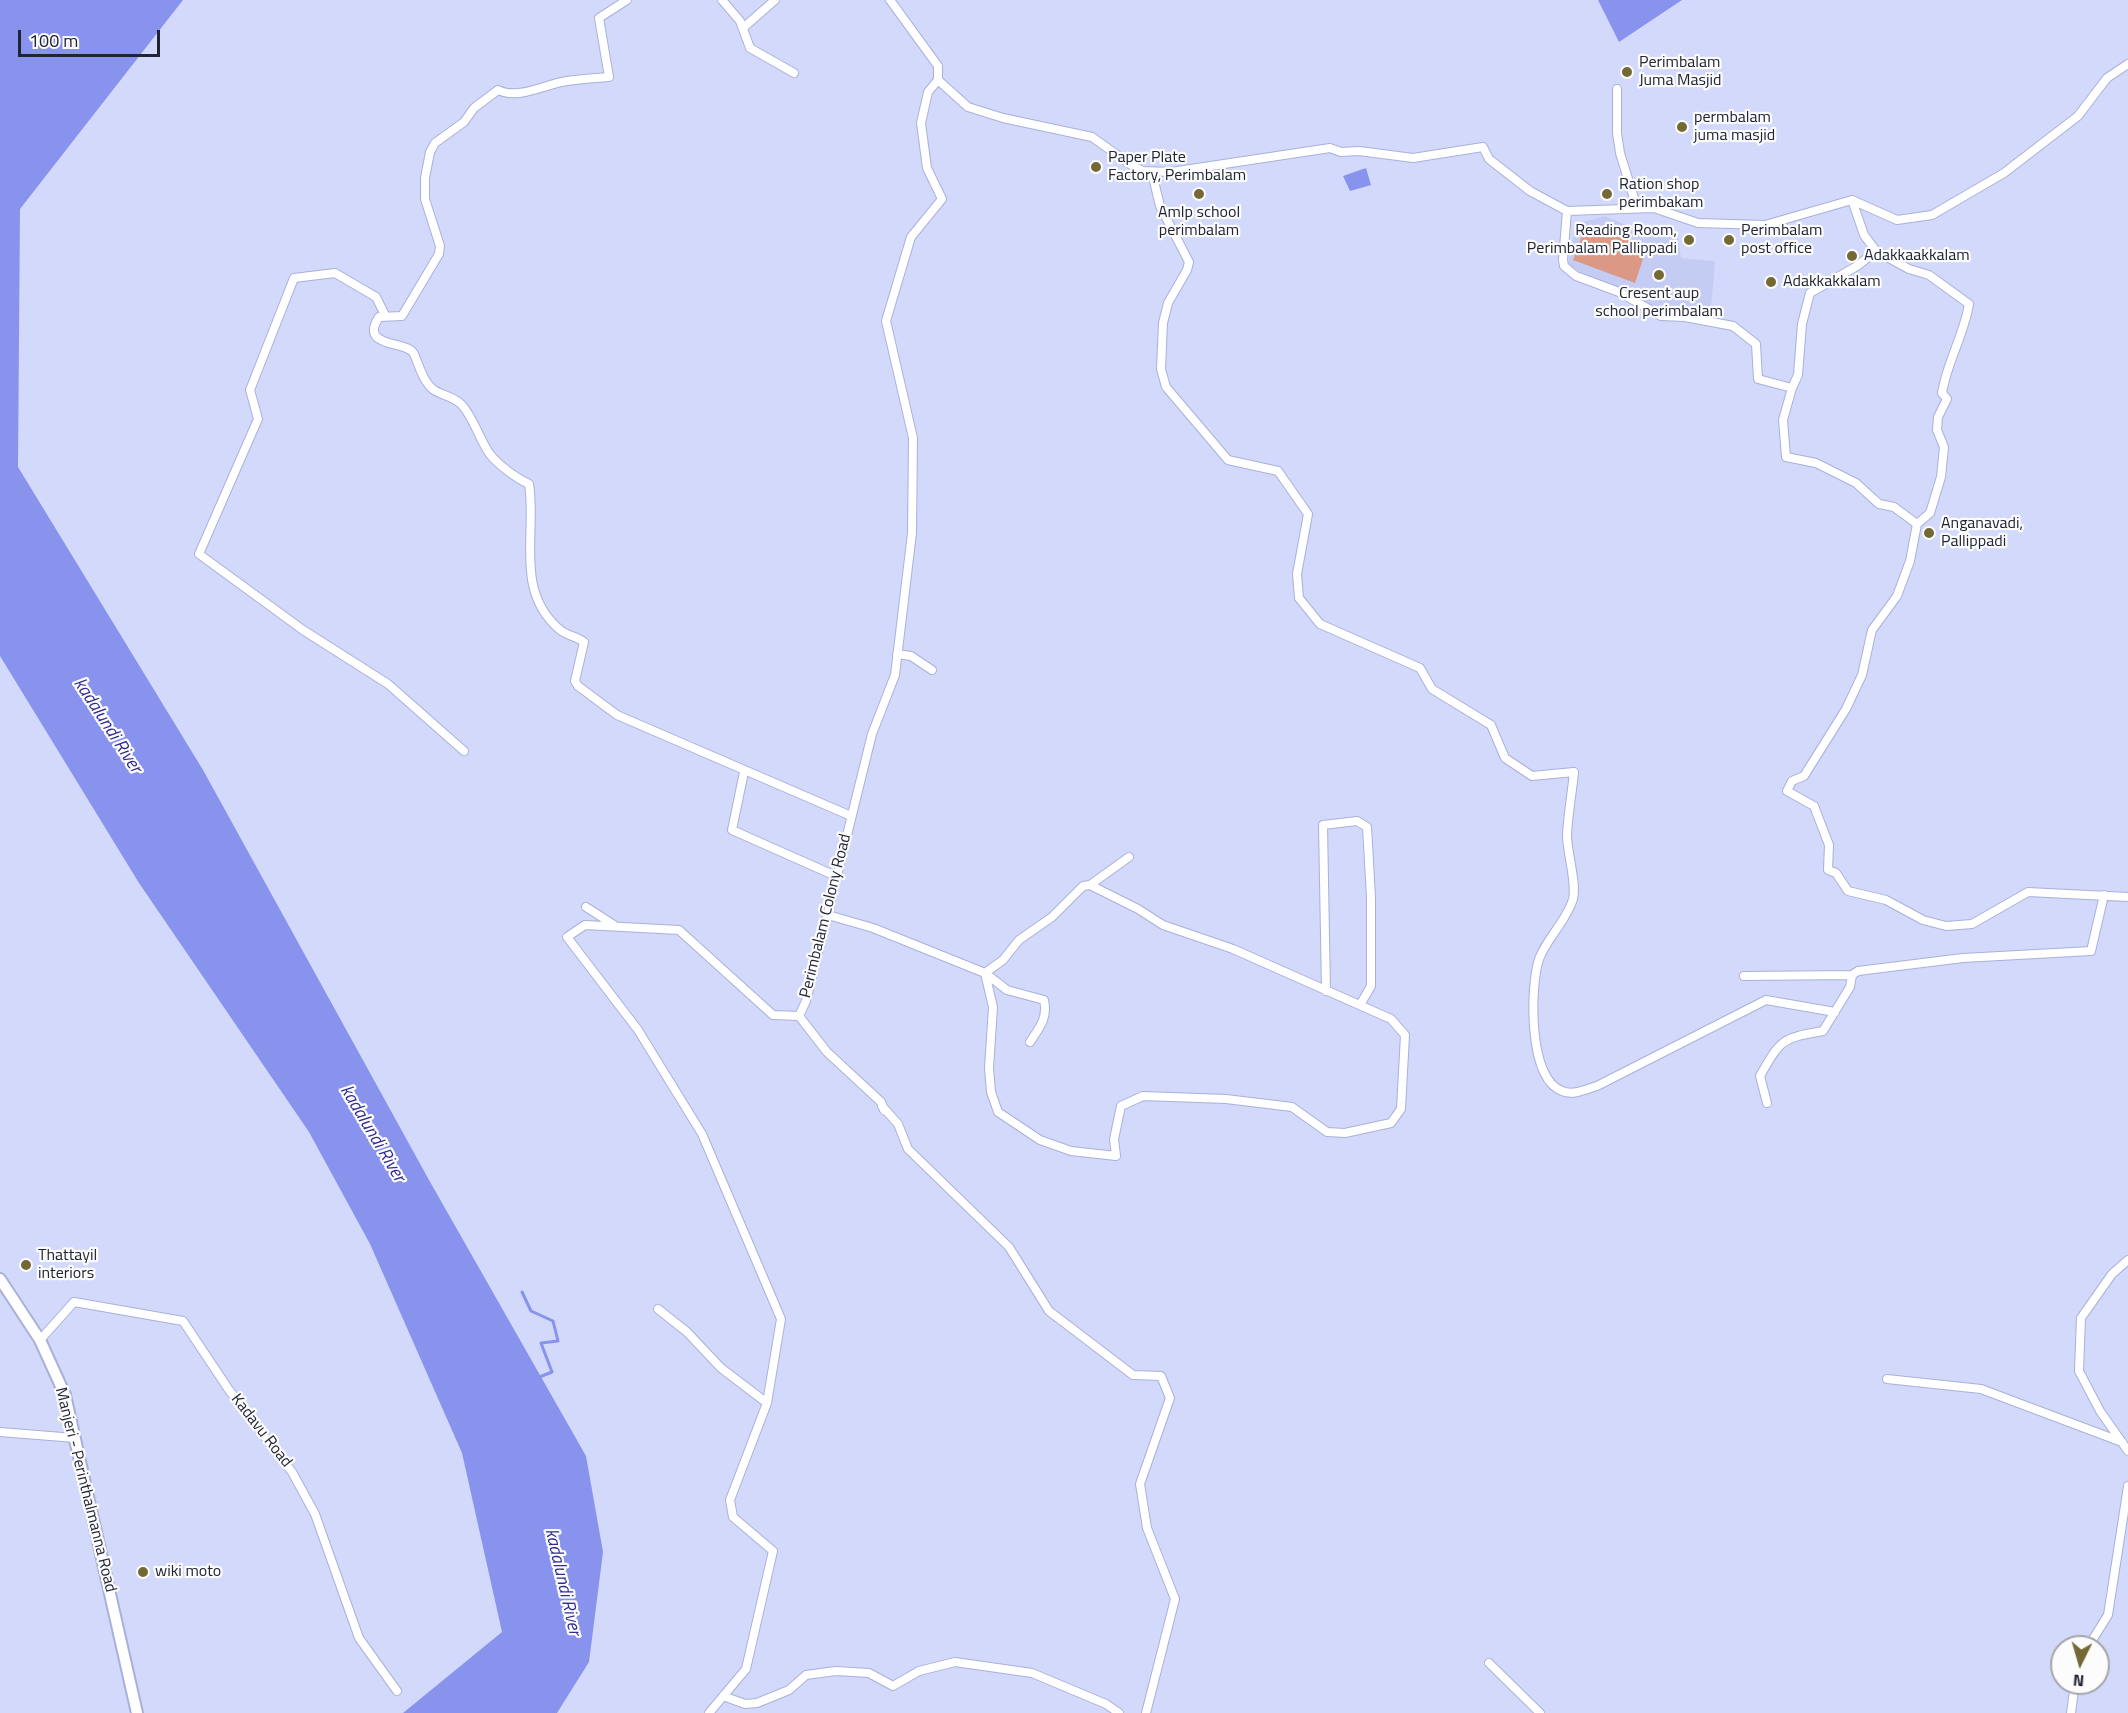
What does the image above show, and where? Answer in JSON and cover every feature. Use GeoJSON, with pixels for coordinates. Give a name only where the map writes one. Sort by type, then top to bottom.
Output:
{"type":"FeatureCollection","features":[{"type":"Feature","properties":{"kind":"main road","name":"Manjeri - Perinthalmanna Road"},"geometry":{"type":"LineString","coordinates":[[0,1280],[40,1340],[65,1395],[137,1713]]}},
{"type":"Feature","properties":{"kind":"street"},"geometry":{"type":"LineString","coordinates":[[627,0],[599,18],[609,77],[564,82],[515,93],[506,94],[498,90],[474,108],[464,122],[435,143],[427,160],[424,187],[426,207],[440,246],[437,260],[402,316],[379,317],[376,322],[380,340],[412,350],[427,382],[434,390],[453,397],[461,405],[489,453],[529,484],[531,498],[528,546],[532,580],[540,604],[558,629],[584,642],[575,681],[578,686],[617,716],[851,816]]}},
{"type":"Feature","properties":{"kind":"street"},"geometry":{"type":"LineString","coordinates":[[722,0],[743,28],[750,48],[794,73]]}},
{"type":"Feature","properties":{"kind":"street"},"geometry":{"type":"LineString","coordinates":[[743,28],[775,0]]}},
{"type":"Feature","properties":{"kind":"street"},"geometry":{"type":"LineString","coordinates":[[890,0],[938,66],[938,80],[968,107],[1003,118],[1092,137],[1134,167],[1152,172],[1171,172],[1330,148],[1341,152],[1359,151],[1413,158],[1483,147],[1489,159],[1530,191],[1567,211],[1654,208],[1698,223],[1765,225],[1852,200],[1897,220],[1932,216],[2004,173],[2078,116],[2107,78],[2128,64]]}},
{"type":"Feature","properties":{"kind":"street","name":"Perimbalam Colony Road"},"geometry":{"type":"LineString","coordinates":[[709,1713],[746,1669],[773,1551],[733,1517],[730,1500],[767,1403],[781,1319],[702,1134],[638,1030],[567,938],[585,925],[679,930],[773,1015],[799,1016],[806,1001],[872,734],[895,675],[912,533],[913,438],[886,321],[911,237],[942,199],[927,168],[921,123],[928,92],[938,80]]}},
{"type":"Feature","properties":{"kind":"street"},"geometry":{"type":"LineString","coordinates":[[1617,89],[1617,133],[1620,153],[1637,208]]}},
{"type":"Feature","properties":{"kind":"street"},"geometry":{"type":"LineString","coordinates":[[1152,172],[1160,206],[1189,262],[1188,270],[1168,303],[1163,323],[1161,369],[1166,387],[1228,460],[1278,471],[1303,506],[1308,514],[1297,574],[1299,598],[1320,624],[1420,668],[1432,689],[1491,725],[1505,758],[1532,776],[1574,772],[1567,836],[1573,898],[1539,959],[1533,992],[1533,1024],[1542,1067],[1553,1086],[1563,1092],[1576,1092],[1597,1086],[1766,1000],[1835,1011]]}},
{"type":"Feature","properties":{"kind":"street"},"geometry":{"type":"LineString","coordinates":[[1852,200],[1864,235],[1876,251],[1909,269],[1929,275],[1969,304],[1966,320],[1956,340],[1952,363],[1944,380],[1942,393],[1947,399],[1938,417],[1937,430],[1944,447],[1941,477],[1930,513],[1917,524],[1910,561],[1897,596],[1872,630],[1862,675],[1846,709],[1804,776],[1792,781],[1787,791],[1814,806],[1829,845],[1828,870],[1836,873],[1848,891],[1886,900],[1923,920],[1946,926],[1971,924],[2028,892],[2128,897]]}},
{"type":"Feature","properties":{"kind":"street"},"geometry":{"type":"LineString","coordinates":[[1567,211],[1563,260],[1564,266],[1576,276],[1619,292],[1661,316],[1685,317],[1733,326],[1756,344],[1758,379],[1792,388]]}},
{"type":"Feature","properties":{"kind":"street"},"geometry":{"type":"LineString","coordinates":[[1876,251],[1857,266],[1810,293],[1802,324],[1798,375],[1783,420],[1786,457],[1816,463],[1856,483],[1879,504],[1894,507],[1917,524]]}},
{"type":"Feature","properties":{"kind":"street"},"geometry":{"type":"LineString","coordinates":[[385,315],[376,297],[335,273],[294,278],[249,390],[258,419],[199,554],[303,630],[388,684],[464,751]]}},
{"type":"Feature","properties":{"kind":"street"},"geometry":{"type":"LineString","coordinates":[[897,654],[911,656],[932,670]]}},
{"type":"Feature","properties":{"kind":"street"},"geometry":{"type":"LineString","coordinates":[[744,772],[732,830],[838,877]]}},
{"type":"Feature","properties":{"kind":"street"},"geometry":{"type":"LineString","coordinates":[[1326,991],[1323,825],[1357,821],[1367,827],[1371,897],[1371,986],[1360,1005]]}},
{"type":"Feature","properties":{"kind":"street"},"geometry":{"type":"LineString","coordinates":[[985,973],[1003,960],[1019,939],[1052,917],[1083,886],[1090,885],[1129,857]]}},
{"type":"Feature","properties":{"kind":"street"},"geometry":{"type":"LineString","coordinates":[[985,973],[993,1007],[989,1068],[991,1092],[998,1112],[1040,1140],[1071,1151],[1116,1156],[1114,1139],[1121,1106],[1143,1096],[1226,1099],[1292,1107],[1327,1132],[1346,1133],[1391,1123],[1401,1109],[1405,1035],[1391,1019],[1233,950],[1163,924],[1090,885]]}},
{"type":"Feature","properties":{"kind":"street"},"geometry":{"type":"LineString","coordinates":[[1744,976],[1852,975],[1858,971],[1964,958],[2091,951],[2103,895]]}},
{"type":"Feature","properties":{"kind":"street"},"geometry":{"type":"LineString","coordinates":[[586,907],[615,926]]}},
{"type":"Feature","properties":{"kind":"street"},"geometry":{"type":"LineString","coordinates":[[828,915],[873,927],[985,973],[1007,990],[1044,1000],[1046,1010],[1044,1023],[1030,1042]]}},
{"type":"Feature","properties":{"kind":"street"},"geometry":{"type":"LineString","coordinates":[[1767,1102],[1761,1076],[1777,1046],[1791,1036],[1823,1032],[1850,987],[1852,975]]}},
{"type":"Feature","properties":{"kind":"street"},"geometry":{"type":"LineString","coordinates":[[799,1016],[827,1052],[898,1124],[908,1149],[1010,1247],[1049,1311],[1133,1375],[1161,1376],[1170,1398],[1140,1484],[1147,1528],[1175,1599],[1146,1713]]}},
{"type":"Feature","properties":{"kind":"street"},"geometry":{"type":"LineString","coordinates":[[882,1106],[888,1117]]}},
{"type":"Feature","properties":{"kind":"street"},"geometry":{"type":"LineString","coordinates":[[2128,1260],[2112,1274],[2081,1318],[2079,1371],[2100,1411],[2128,1451]]}},
{"type":"Feature","properties":{"kind":"street","name":"Kadavu Road"},"geometry":{"type":"LineString","coordinates":[[40,1340],[74,1302],[183,1321],[229,1390],[292,1472],[315,1514],[359,1638],[397,1691]]}},
{"type":"Feature","properties":{"kind":"street"},"geometry":{"type":"LineString","coordinates":[[658,1309],[687,1332],[721,1368],[767,1403]]}},
{"type":"Feature","properties":{"kind":"street"},"geometry":{"type":"LineString","coordinates":[[1887,1379],[1981,1389],[2122,1442]]}},
{"type":"Feature","properties":{"kind":"street"},"geometry":{"type":"LineString","coordinates":[[0,1432],[75,1438]]}},
{"type":"Feature","properties":{"kind":"street"},"geometry":{"type":"LineString","coordinates":[[2096,1635],[2108,1616],[2128,1486]]}},
{"type":"Feature","properties":{"kind":"street"},"geometry":{"type":"LineString","coordinates":[[723,1696],[745,1704],[757,1703],[789,1690],[806,1675],[836,1671],[869,1673],[893,1686],[919,1671],[955,1662],[1032,1673],[1106,1704],[1119,1713]]}},
{"type":"Feature","properties":{"kind":"street"},"geometry":{"type":"LineString","coordinates":[[1489,1663],[1540,1713]]}},
{"type":"Feature","properties":{"kind":"street"},"geometry":{"type":"LineString","coordinates":[[2071,1713],[2073,1695]]}},
{"type":"Feature","properties":{"kind":"shaded area"},"geometry":{"type":"Polygon","coordinates":[[[1605,216],[1645,233],[1678,237],[1681,258],[1715,261],[1710,318],[1658,312],[1568,265],[1576,224],[1605,216]]]}},
{"type":"Feature","properties":{"kind":"shaded area"},"geometry":{"type":"Polygon","coordinates":[[[1586,225],[1647,247],[1635,283],[1573,260],[1586,225]]]}},
{"type":"Feature","properties":{"kind":"water","name":"kadalundi River"},"geometry":{"type":"Polygon","coordinates":[[[0,0],[183,0],[20,209],[18,467],[203,770],[429,1180],[586,1456],[603,1552],[589,1662],[557,1713],[403,1713],[502,1632],[462,1453],[370,1244],[309,1132],[139,883],[0,656],[0,0]]]}},
{"type":"Feature","properties":{"kind":"water"},"geometry":{"type":"Polygon","coordinates":[[[1598,0],[1682,0],[1619,42],[1598,0]]]}},
{"type":"Feature","properties":{"kind":"water"},"geometry":{"type":"Polygon","coordinates":[[[1366,168],[1371,185],[1350,191],[1343,176],[1366,168]]]}},
{"type":"Feature","properties":{"kind":"waterway"},"geometry":{"type":"LineString","coordinates":[[522,1292],[531,1311],[553,1321],[558,1341],[541,1343],[552,1372],[537,1378]]}},
{"type":"Feature","properties":{"kind":"place","name":"Perimbalam Juma Masjid"},"geometry":{"type":"Point","coordinates":[1627,72]}},
{"type":"Feature","properties":{"kind":"place","name":"permbalam juma masjid"},"geometry":{"type":"Point","coordinates":[1682,127]}},
{"type":"Feature","properties":{"kind":"place","name":"Paper Plate Factory, Perimbalam"},"geometry":{"type":"Point","coordinates":[1096,167]}},
{"type":"Feature","properties":{"kind":"place","name":"Amlp school perimbalam"},"geometry":{"type":"Point","coordinates":[1199,194]}},
{"type":"Feature","properties":{"kind":"place","name":"Ration shop perimbakam"},"geometry":{"type":"Point","coordinates":[1607,194]}},
{"type":"Feature","properties":{"kind":"place","name":"Reading Room, Perimbalam Pallippadi"},"geometry":{"type":"Point","coordinates":[1689,240]}},
{"type":"Feature","properties":{"kind":"place","name":"Perimbalam post office"},"geometry":{"type":"Point","coordinates":[1729,240]}},
{"type":"Feature","properties":{"kind":"place","name":"Adakkaakkalam"},"geometry":{"type":"Point","coordinates":[1852,256]}},
{"type":"Feature","properties":{"kind":"place","name":"Cresent aup school perimbalam"},"geometry":{"type":"Point","coordinates":[1659,275]}},
{"type":"Feature","properties":{"kind":"place","name":"Adakkakkalam"},"geometry":{"type":"Point","coordinates":[1771,282]}},
{"type":"Feature","properties":{"kind":"place","name":"Anganavadi, Pallippadi"},"geometry":{"type":"Point","coordinates":[1929,533]}},
{"type":"Feature","properties":{"kind":"place","name":"Thattayil interiors"},"geometry":{"type":"Point","coordinates":[26,1265]}},
{"type":"Feature","properties":{"kind":"place","name":"wiki moto"},"geometry":{"type":"Point","coordinates":[143,1572]}}]}
